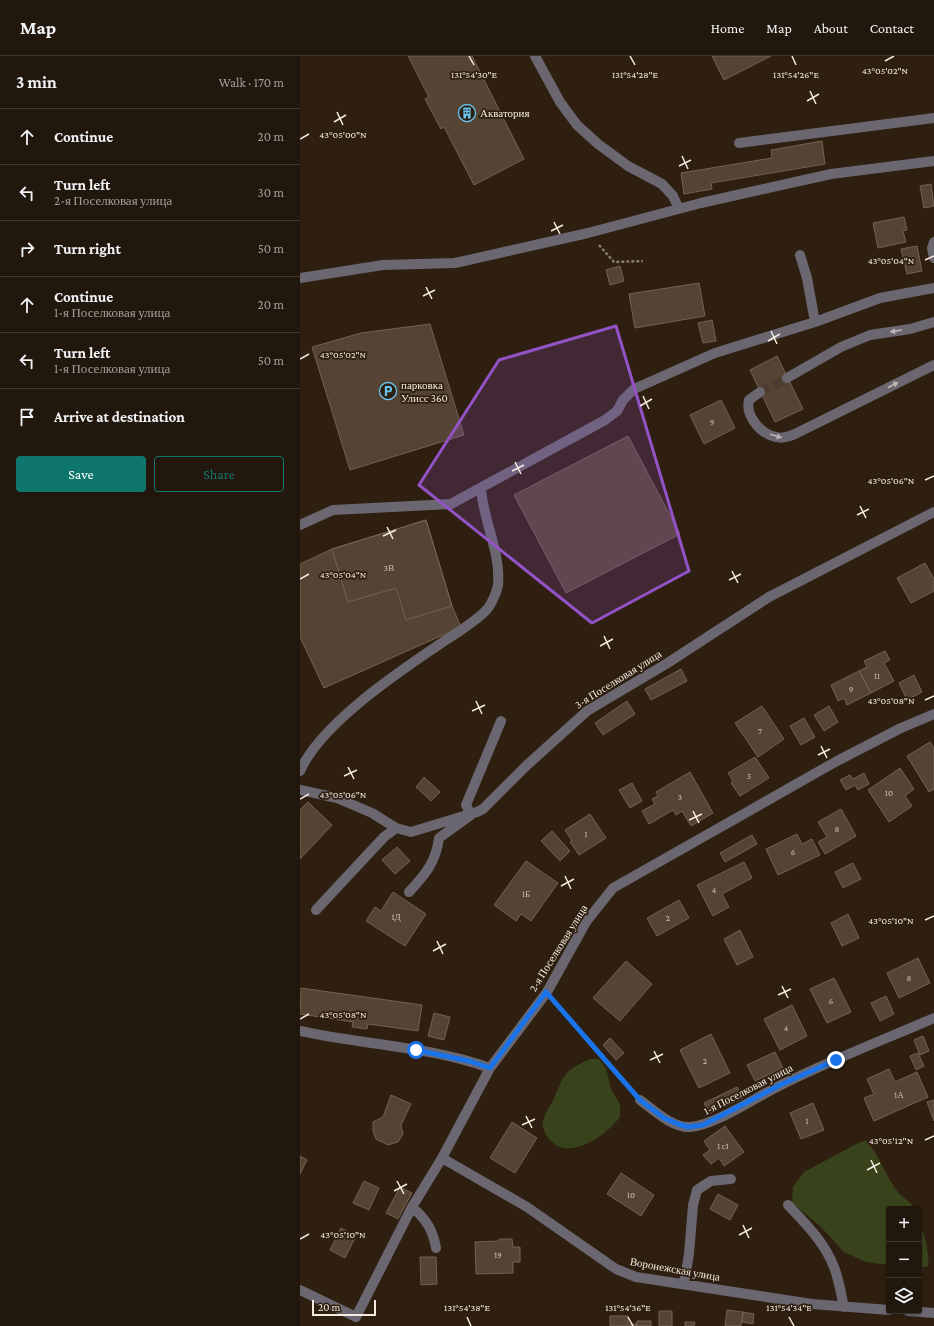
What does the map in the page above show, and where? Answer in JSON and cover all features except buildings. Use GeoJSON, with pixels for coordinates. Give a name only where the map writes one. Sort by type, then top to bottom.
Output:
{"type":"FeatureCollection","features":[{"type":"Feature","properties":{"kind":"street"},"geometry":{"type":"LineString","coordinates":[[535,56],[560,102],[577,125],[598,144],[628,166],[662,184],[673,196],[679,209]]}},
{"type":"Feature","properties":{"kind":"street"},"geometry":{"type":"LineString","coordinates":[[739,143],[934,118]]}},
{"type":"Feature","properties":{"kind":"street"},"geometry":{"type":"LineString","coordinates":[[300,278],[383,265],[455,263],[588,233],[679,209],[831,174],[934,162]]}},
{"type":"Feature","properties":{"kind":"street"},"geometry":{"type":"LineString","coordinates":[[934,242],[932,248],[934,258]]}},
{"type":"Feature","properties":{"kind":"street"},"geometry":{"type":"LineString","coordinates":[[800,255],[807,278],[815,322]]}},
{"type":"Feature","properties":{"kind":"street"},"geometry":{"type":"LineString","coordinates":[[300,525],[333,510],[451,504],[605,420],[617,411],[623,400],[634,389],[715,354],[815,322],[880,298],[934,288]]}},
{"type":"Feature","properties":{"kind":"street"},"geometry":{"type":"LineString","coordinates":[[787,378],[841,347],[870,335],[910,329],[934,322]]}},
{"type":"Feature","properties":{"kind":"street"},"geometry":{"type":"LineString","coordinates":[[760,392],[748,400],[748,411],[755,424],[774,437],[782,438],[797,433],[934,365]]}},
{"type":"Feature","properties":{"kind":"street"},"geometry":{"type":"LineString","coordinates":[[300,770],[305,760],[317,744],[336,723],[369,696],[488,608],[498,587],[497,558],[486,516],[481,488]]}},
{"type":"Feature","properties":{"kind":"street","name":"3-я Поселковая улица"},"geometry":{"type":"LineString","coordinates":[[300,790],[337,798],[372,813],[396,828],[411,832],[471,815],[484,809],[526,766],[586,711],[666,664],[769,597],[934,512]]}},
{"type":"Feature","properties":{"kind":"street","name":"2-я Поселковая улица"},"geometry":{"type":"LineString","coordinates":[[357,1321],[412,1207],[442,1158],[490,1068],[546,992],[586,922],[613,888],[837,761],[901,728],[934,714]]}},
{"type":"Feature","properties":{"kind":"street"},"geometry":{"type":"LineString","coordinates":[[409,892],[431,866],[437,852],[439,838],[471,815],[466,805],[501,721]]}},
{"type":"Feature","properties":{"kind":"street"},"geometry":{"type":"LineString","coordinates":[[316,910],[384,837],[396,828]]}},
{"type":"Feature","properties":{"kind":"street","name":"1-я Поселковая улица"},"geometry":{"type":"LineString","coordinates":[[640,1100],[664,1118],[678,1124],[688,1127],[703,1125],[780,1085],[934,1018]]}},
{"type":"Feature","properties":{"kind":"street"},"geometry":{"type":"LineString","coordinates":[[300,1031],[449,1057],[469,1061],[490,1068]]}},
{"type":"Feature","properties":{"kind":"street","name":"Воронежская улица"},"geometry":{"type":"LineString","coordinates":[[442,1158],[527,1207],[616,1270],[636,1276],[812,1304],[886,1310]]}},
{"type":"Feature","properties":{"kind":"street"},"geometry":{"type":"LineString","coordinates":[[684,1283],[689,1254],[693,1205],[697,1190],[711,1182],[731,1179]]}},
{"type":"Feature","properties":{"kind":"street"},"geometry":{"type":"LineString","coordinates":[[788,1205],[818,1239],[827,1253],[834,1268],[844,1307]]}},
{"type":"Feature","properties":{"kind":"street"},"geometry":{"type":"LineString","coordinates":[[412,1207],[422,1215],[430,1227],[436,1248]]}},
{"type":"Feature","properties":{"kind":"street"},"geometry":{"type":"LineString","coordinates":[[301,1293],[357,1321]]}},
{"type":"Feature","properties":{"kind":"street"},"geometry":{"type":"LineString","coordinates":[[922,1312],[934,1313]]}},
{"type":"Feature","properties":{"kind":"path"},"geometry":{"type":"LineString","coordinates":[[588,233],[614,262],[643,261]]}},
{"type":"Feature","properties":{"kind":"path"},"geometry":{"type":"LineString","coordinates":[[546,992],[640,1100]]}},
{"type":"Feature","properties":{"kind":"highlighted area"},"geometry":{"type":"Polygon","coordinates":[[[616,326],[689,571],[592,623],[419,485],[499,360],[616,326]]]}},
{"type":"Feature","properties":{"kind":"green space"},"geometry":{"type":"Polygon","coordinates":[[[590,1059],[599,1059],[606,1068],[611,1089],[620,1104],[620,1117],[606,1131],[587,1144],[567,1148],[558,1146],[550,1140],[545,1132],[543,1125],[544,1116],[566,1074],[570,1070],[590,1059]]]}},
{"type":"Feature","properties":{"kind":"green space"},"geometry":{"type":"Polygon","coordinates":[[[866,1141],[871,1147],[897,1191],[913,1206],[886,1206],[886,1265],[866,1262],[844,1252],[820,1226],[792,1203],[793,1187],[804,1172],[860,1142],[866,1141]]]}},
{"type":"Feature","properties":{"kind":"green space"},"geometry":{"type":"Polygon","coordinates":[[[922,1229],[928,1254],[928,1266],[922,1268],[922,1229]]]}},
{"type":"Feature","properties":{"kind":"tunnel"},"geometry":{"type":"LineString","coordinates":[[760,392],[787,378]]}},
{"type":"Feature","properties":{"kind":"place","name":"Акватория"},"geometry":{"type":"Point","coordinates":[467,113]}},
{"type":"Feature","properties":{"kind":"place","name":"парковка Улисс 360"},"geometry":{"type":"Point","coordinates":[388,391]}},
{"type":"Feature","properties":{"kind":"route"},"geometry":{"type":"LineString","coordinates":[[416,1050],[469,1061],[490,1068],[546,992],[640,1100],[664,1118],[688,1127],[703,1125],[747,1104],[780,1085],[836,1060]]}}]}
